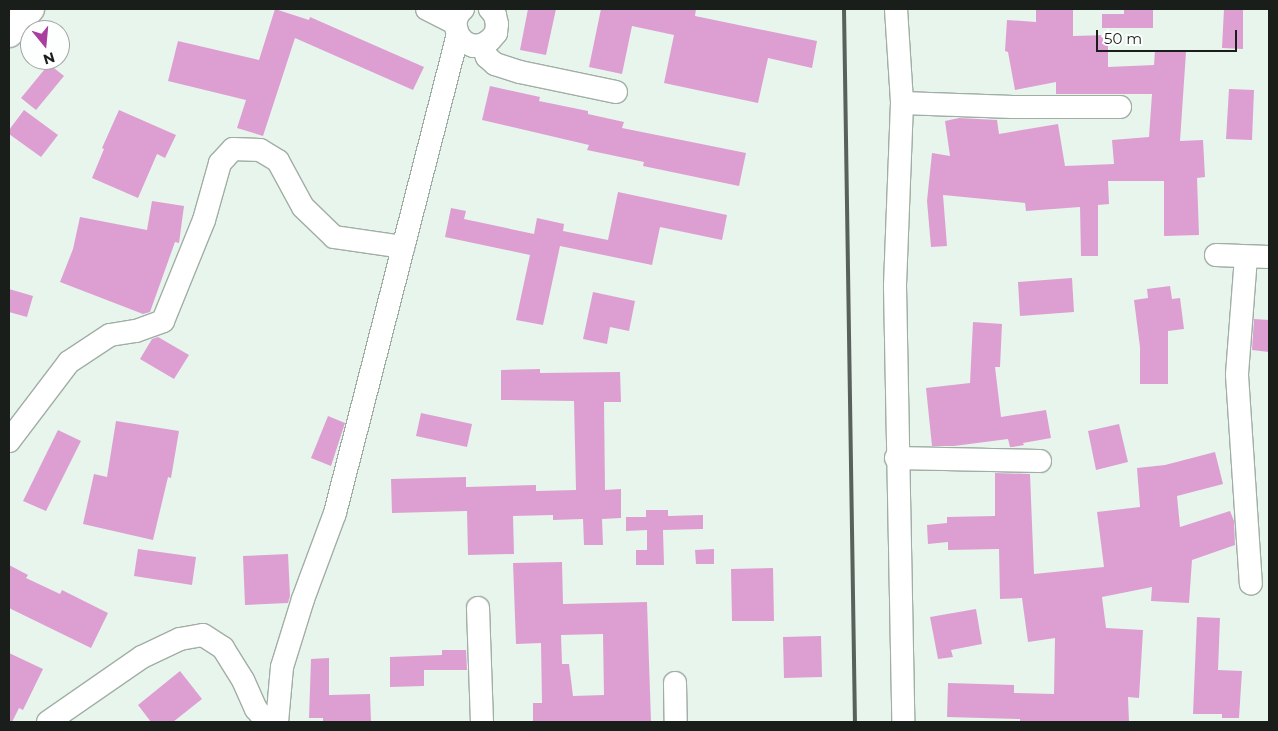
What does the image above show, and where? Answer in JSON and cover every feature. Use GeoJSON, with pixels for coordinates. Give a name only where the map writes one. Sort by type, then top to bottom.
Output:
{"type":"FeatureCollection","features":[{"type":"Feature","properties":{"kind":"highway"},"geometry":{"type":"LineString","coordinates":[[9,33],[30,9]]}},
{"type":"Feature","properties":{"kind":"street"},"geometry":{"type":"LineString","coordinates":[[427,9],[459,22]]}},
{"type":"Feature","properties":{"kind":"street"},"geometry":{"type":"LineString","coordinates":[[459,22],[464,42],[473,46],[482,45],[496,33],[497,24],[495,16],[490,9]]}},
{"type":"Feature","properties":{"kind":"street"},"geometry":{"type":"LineString","coordinates":[[896,9],[902,103],[894,286],[896,458],[903,722]]}},
{"type":"Feature","properties":{"kind":"street"},"geometry":{"type":"LineString","coordinates":[[278,722],[282,667],[303,599],[335,512],[376,359],[459,22]]}},
{"type":"Feature","properties":{"kind":"street"},"geometry":{"type":"LineString","coordinates":[[482,45],[488,57],[495,64],[520,72],[616,92]]}},
{"type":"Feature","properties":{"kind":"street"},"geometry":{"type":"LineString","coordinates":[[902,103],[1004,107],[1120,107]]}},
{"type":"Feature","properties":{"kind":"street"},"geometry":{"type":"LineString","coordinates":[[9,441],[69,362],[110,335],[136,331],[162,321],[204,220],[220,163],[233,149],[260,150],[278,161],[303,207],[334,237],[403,247]]}},
{"type":"Feature","properties":{"kind":"street"},"geometry":{"type":"LineString","coordinates":[[1216,255],[1269,257]]}},
{"type":"Feature","properties":{"kind":"street"},"geometry":{"type":"LineString","coordinates":[[1246,257],[1237,375],[1250,584]]}},
{"type":"Feature","properties":{"kind":"street"},"geometry":{"type":"LineString","coordinates":[[896,458],[1040,461]]}},
{"type":"Feature","properties":{"kind":"street"},"geometry":{"type":"LineString","coordinates":[[478,608],[482,722]]}},
{"type":"Feature","properties":{"kind":"street"},"geometry":{"type":"LineString","coordinates":[[48,722],[142,658],[180,639],[204,635],[223,648],[243,680],[256,709],[267,722]]}},
{"type":"Feature","properties":{"kind":"street"},"geometry":{"type":"LineString","coordinates":[[674,683],[676,722]]}},
{"type":"Feature","properties":{"kind":"building"},"geometry":{"type":"Polygon","coordinates":[[[275,9],[309,20],[310,17],[424,67],[413,90],[295,38],[263,136],[237,128],[246,100],[168,81],[178,41],[259,60],[275,9]]]}},
{"type":"Feature","properties":{"kind":"building"},"geometry":{"type":"Polygon","coordinates":[[[528,9],[556,9],[546,55],[520,50],[528,9]]]}},
{"type":"Feature","properties":{"kind":"building"},"geometry":{"type":"Polygon","coordinates":[[[601,9],[696,9],[695,16],[817,41],[812,68],[768,58],[758,103],[664,83],[674,35],[632,26],[622,74],[589,67],[601,9]]]}},
{"type":"Feature","properties":{"kind":"building"},"geometry":{"type":"Polygon","coordinates":[[[1036,9],[1073,9],[1073,36],[1108,35],[1108,67],[1154,65],[1155,50],[1186,52],[1180,141],[1203,140],[1205,177],[1197,178],[1199,235],[1164,236],[1164,181],[1108,181],[1109,204],[1098,205],[1098,256],[1081,256],[1080,207],[1026,211],[1025,203],[943,195],[947,246],[931,247],[927,201],[932,153],[950,156],[945,121],[959,118],[997,120],[999,134],[1058,124],[1065,166],[1114,164],[1112,140],[1149,137],[1152,94],[1056,94],[1056,82],[1015,90],[1008,52],[1005,51],[1007,20],[1036,22],[1036,9]]]}},
{"type":"Feature","properties":{"kind":"building"},"geometry":{"type":"Polygon","coordinates":[[[1124,9],[1153,9],[1153,28],[1102,28],[1102,14],[1124,14],[1124,9]]]}},
{"type":"Feature","properties":{"kind":"building"},"geometry":{"type":"Polygon","coordinates":[[[1224,9],[1243,9],[1243,49],[1222,48],[1224,9]]]}},
{"type":"Feature","properties":{"kind":"building"},"geometry":{"type":"Polygon","coordinates":[[[44,70],[56,70],[64,76],[36,110],[21,98],[44,70]]]}},
{"type":"Feature","properties":{"kind":"building"},"geometry":{"type":"Polygon","coordinates":[[[490,86],[540,97],[539,101],[588,111],[588,114],[624,122],[622,128],[746,153],[739,186],[643,166],[644,162],[587,150],[589,145],[482,120],[490,86]]]}},
{"type":"Feature","properties":{"kind":"building"},"geometry":{"type":"Polygon","coordinates":[[[1229,89],[1254,90],[1252,140],[1226,139],[1229,89]]]}},
{"type":"Feature","properties":{"kind":"building"},"geometry":{"type":"Polygon","coordinates":[[[24,110],[58,135],[41,157],[9,134],[9,130],[24,110]]]}},
{"type":"Feature","properties":{"kind":"building"},"geometry":{"type":"Polygon","coordinates":[[[119,110],[176,135],[165,158],[157,154],[138,198],[92,178],[104,149],[102,148],[119,110]]]}},
{"type":"Feature","properties":{"kind":"building"},"geometry":{"type":"Polygon","coordinates":[[[618,192],[727,215],[722,240],[660,227],[652,265],[560,246],[543,325],[516,320],[530,255],[445,237],[451,208],[466,211],[464,219],[534,234],[537,218],[564,224],[563,231],[608,240],[618,192]]]}},
{"type":"Feature","properties":{"kind":"building"},"geometry":{"type":"Polygon","coordinates":[[[152,201],[184,206],[179,243],[175,242],[150,312],[143,314],[60,282],[73,249],[80,217],[147,230],[152,201]]]}},
{"type":"Feature","properties":{"kind":"building"},"geometry":{"type":"Polygon","coordinates":[[[1072,278],[1074,312],[1020,316],[1018,282],[1072,278]]]}},
{"type":"Feature","properties":{"kind":"building"},"geometry":{"type":"Polygon","coordinates":[[[1170,286],[1172,299],[1180,298],[1184,329],[1168,331],[1168,384],[1140,384],[1140,347],[1134,300],[1148,298],[1147,289],[1170,286]]]}},
{"type":"Feature","properties":{"kind":"building"},"geometry":{"type":"Polygon","coordinates":[[[9,289],[33,296],[27,317],[9,312],[9,289]]]}},
{"type":"Feature","properties":{"kind":"building"},"geometry":{"type":"Polygon","coordinates":[[[593,292],[635,301],[629,331],[610,327],[607,344],[583,339],[593,292]]]}},
{"type":"Feature","properties":{"kind":"building"},"geometry":{"type":"Polygon","coordinates":[[[1254,319],[1269,320],[1269,352],[1252,350],[1254,319]]]}},
{"type":"Feature","properties":{"kind":"building"},"geometry":{"type":"Polygon","coordinates":[[[973,322],[1002,324],[1000,367],[995,367],[1001,417],[1046,410],[1051,438],[1023,443],[1024,445],[1013,447],[1010,447],[1008,439],[954,446],[932,446],[926,388],[970,383],[973,322]]]}},
{"type":"Feature","properties":{"kind":"building"},"geometry":{"type":"Polygon","coordinates":[[[158,337],[189,355],[174,379],[140,359],[152,339],[158,337]]]}},
{"type":"Feature","properties":{"kind":"building"},"geometry":{"type":"Polygon","coordinates":[[[540,369],[540,373],[620,372],[621,402],[604,402],[605,490],[621,489],[621,518],[602,519],[603,545],[584,545],[583,519],[553,520],[553,515],[513,516],[514,554],[468,555],[467,511],[392,513],[391,479],[466,477],[466,487],[536,485],[536,491],[576,490],[574,401],[501,400],[501,370],[540,369]]]}},
{"type":"Feature","properties":{"kind":"building"},"geometry":{"type":"Polygon","coordinates":[[[421,413],[472,424],[467,447],[416,436],[421,413]]]}},
{"type":"Feature","properties":{"kind":"building"},"geometry":{"type":"Polygon","coordinates":[[[328,416],[345,423],[331,466],[311,458],[328,416]]]}},
{"type":"Feature","properties":{"kind":"building"},"geometry":{"type":"Polygon","coordinates":[[[116,421],[179,431],[171,478],[168,477],[153,540],[83,524],[94,474],[107,477],[116,421]]]}},
{"type":"Feature","properties":{"kind":"building"},"geometry":{"type":"Polygon","coordinates":[[[1119,424],[1128,462],[1096,470],[1088,431],[1119,424]]]}},
{"type":"Feature","properties":{"kind":"building"},"geometry":{"type":"Polygon","coordinates":[[[58,430],[81,441],[46,511],[23,501],[58,430]]]}},
{"type":"Feature","properties":{"kind":"building"},"geometry":{"type":"Polygon","coordinates":[[[1215,452],[1223,484],[1177,496],[1180,527],[1230,511],[1234,521],[1235,545],[1192,560],[1189,603],[1151,601],[1152,587],[1102,597],[1106,628],[1143,630],[1139,698],[1128,697],[1129,722],[1020,722],[1020,719],[947,717],[948,683],[1014,685],[1014,693],[1054,694],[1055,638],[1028,642],[1022,598],[1000,599],[999,549],[948,550],[948,542],[928,544],[927,525],[947,523],[947,517],[995,516],[995,473],[1030,474],[1034,574],[1104,567],[1097,512],[1140,507],[1137,468],[1165,465],[1215,452]]]}},
{"type":"Feature","properties":{"kind":"building"},"geometry":{"type":"Polygon","coordinates":[[[646,510],[668,510],[668,516],[703,515],[703,529],[663,530],[664,565],[636,565],[636,550],[647,550],[647,530],[626,531],[626,517],[646,517],[646,510]]]}},
{"type":"Feature","properties":{"kind":"building"},"geometry":{"type":"Polygon","coordinates":[[[138,549],[196,557],[192,585],[134,576],[138,549]]]}},
{"type":"Feature","properties":{"kind":"building"},"geometry":{"type":"Polygon","coordinates":[[[714,549],[714,564],[696,564],[695,550],[714,549]]]}},
{"type":"Feature","properties":{"kind":"building"},"geometry":{"type":"Polygon","coordinates":[[[288,554],[290,596],[288,603],[245,605],[243,556],[288,554]]]}},
{"type":"Feature","properties":{"kind":"building"},"geometry":{"type":"Polygon","coordinates":[[[562,562],[563,604],[647,602],[651,722],[533,722],[533,703],[542,703],[541,643],[516,644],[513,563],[562,562]],[[603,634],[561,635],[562,664],[569,664],[573,696],[604,695],[603,634]]]}},
{"type":"Feature","properties":{"kind":"building"},"geometry":{"type":"Polygon","coordinates":[[[9,565],[28,575],[26,578],[60,594],[62,590],[108,613],[91,648],[9,608],[9,565]]]}},
{"type":"Feature","properties":{"kind":"building"},"geometry":{"type":"Polygon","coordinates":[[[773,568],[774,621],[732,621],[731,569],[773,568]]]}},
{"type":"Feature","properties":{"kind":"building"},"geometry":{"type":"Polygon","coordinates":[[[976,609],[982,644],[951,650],[953,657],[938,659],[930,617],[976,609]]]}},
{"type":"Feature","properties":{"kind":"building"},"geometry":{"type":"Polygon","coordinates":[[[1197,617],[1220,618],[1218,670],[1242,671],[1239,718],[1222,718],[1222,714],[1193,714],[1197,617]]]}},
{"type":"Feature","properties":{"kind":"building"},"geometry":{"type":"Polygon","coordinates":[[[821,636],[822,677],[784,678],[783,637],[821,636]]]}},
{"type":"Feature","properties":{"kind":"building"},"geometry":{"type":"Polygon","coordinates":[[[442,650],[466,650],[467,670],[424,670],[424,686],[390,687],[390,657],[442,655],[442,650]]]}},
{"type":"Feature","properties":{"kind":"building"},"geometry":{"type":"Polygon","coordinates":[[[9,653],[43,669],[23,710],[19,708],[12,722],[9,722],[9,653]]]}},
{"type":"Feature","properties":{"kind":"building"},"geometry":{"type":"Polygon","coordinates":[[[329,658],[329,695],[370,694],[371,722],[323,722],[323,718],[309,718],[311,659],[329,658]]]}},
{"type":"Feature","properties":{"kind":"building"},"geometry":{"type":"Polygon","coordinates":[[[180,671],[202,699],[173,722],[151,722],[138,705],[180,671]]]}},
{"type":"Feature","properties":{"kind":"railway"},"geometry":{"type":"LineString","coordinates":[[844,9],[855,722]]}}]}
